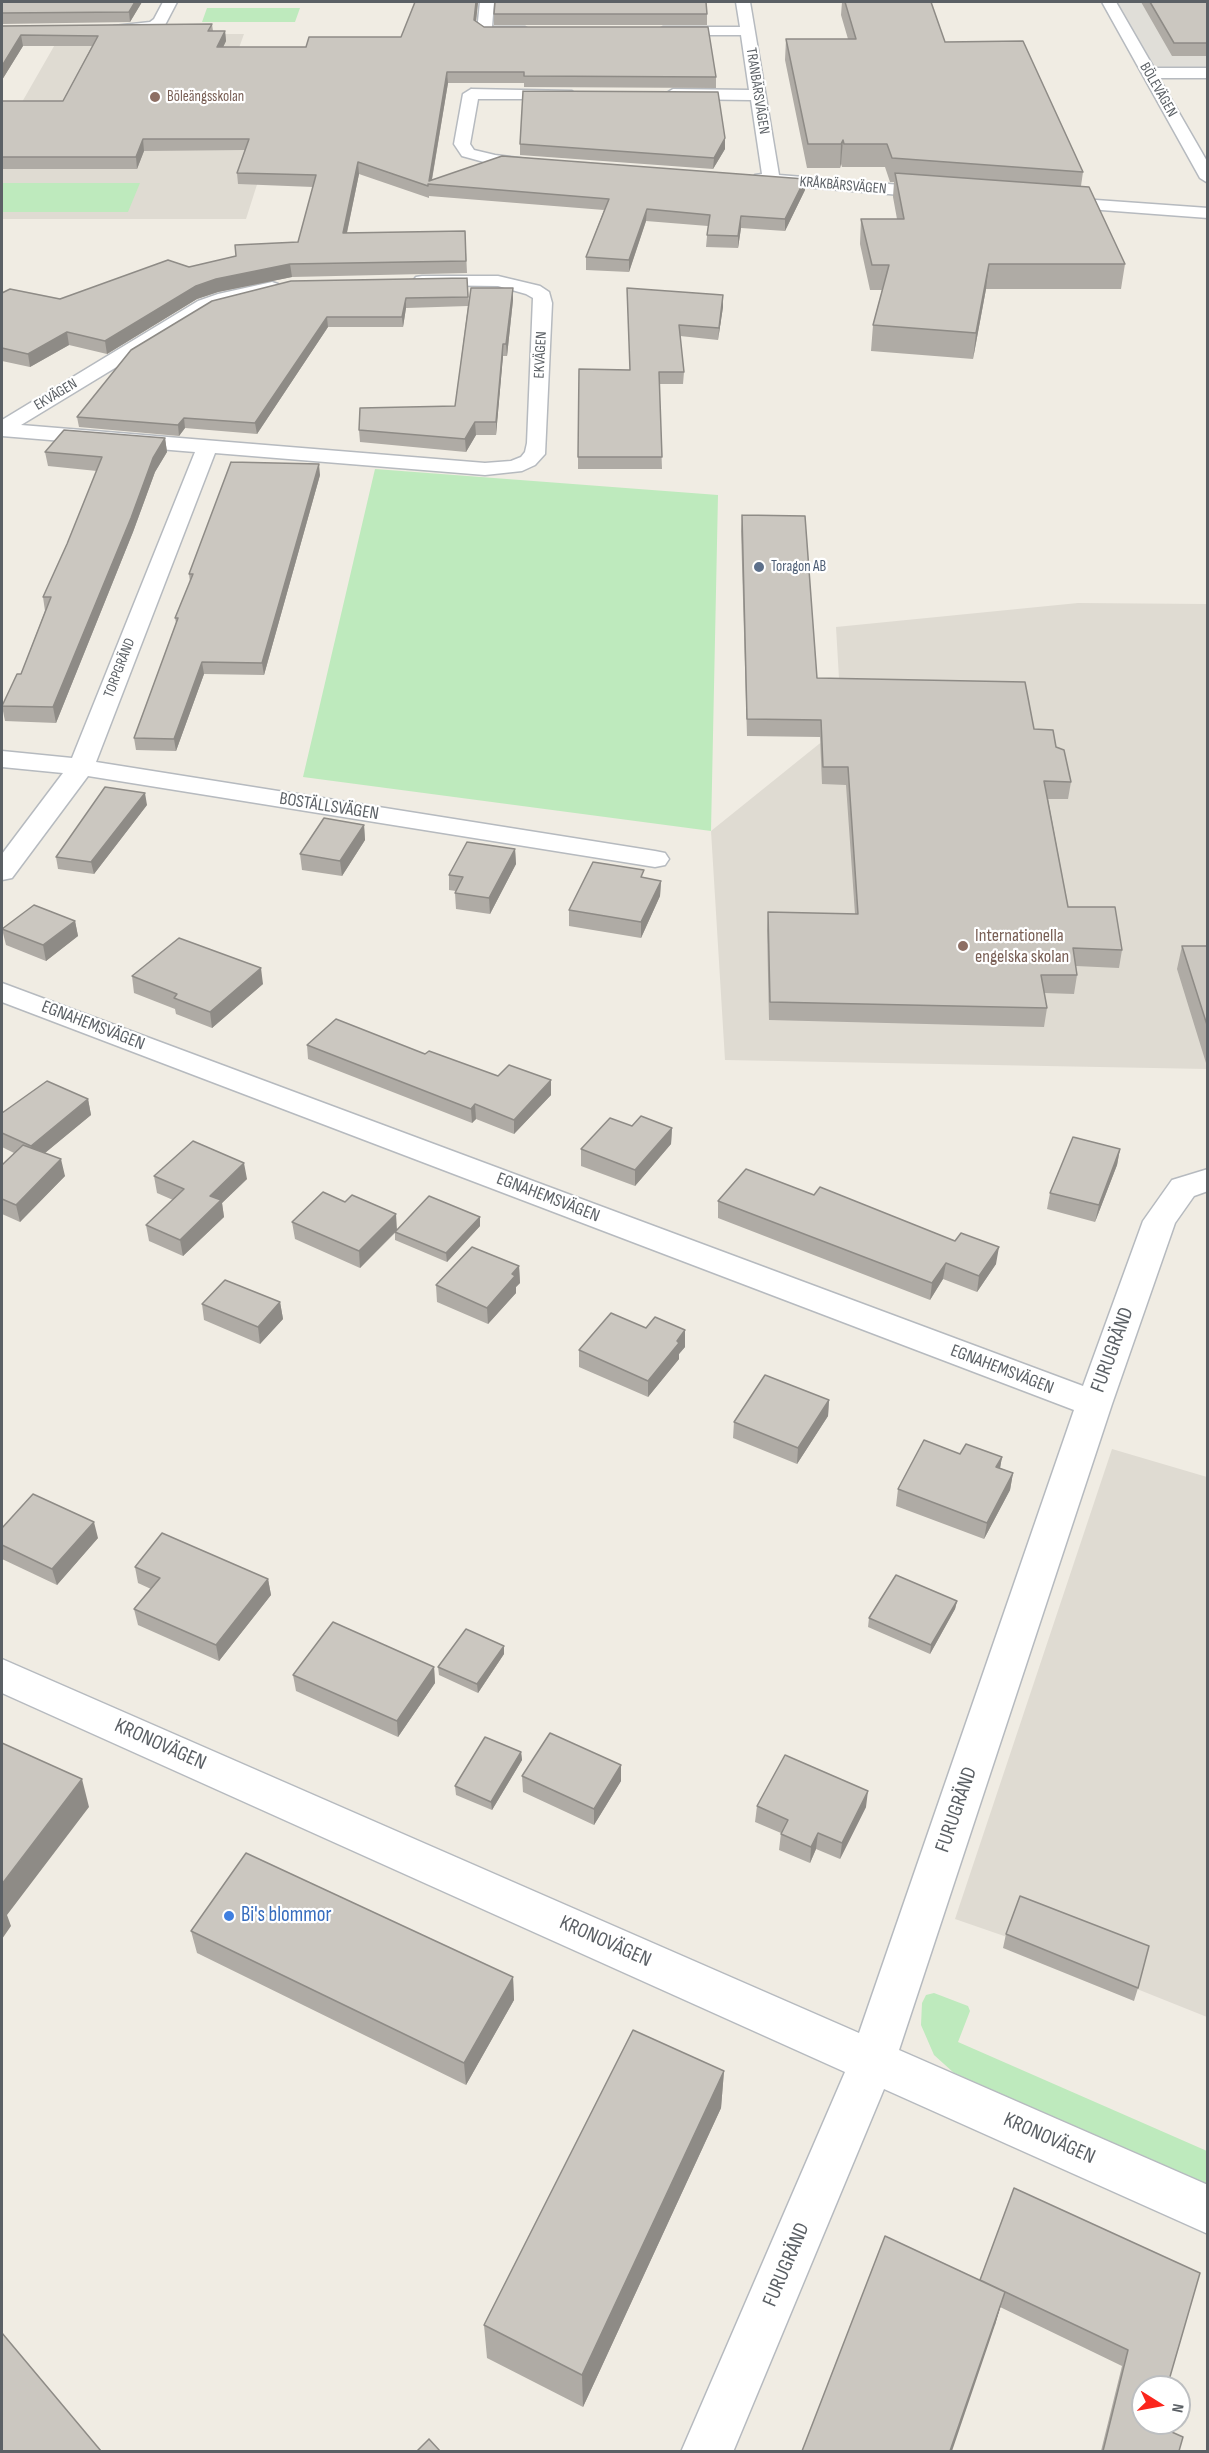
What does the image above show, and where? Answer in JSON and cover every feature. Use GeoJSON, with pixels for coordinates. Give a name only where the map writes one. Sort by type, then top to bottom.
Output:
{"type":"FeatureCollection","features":[{"type":"Feature","properties":{"kind":"street"},"geometry":{"type":"LineString","coordinates":[[97,30],[131,30],[153,26],[160,22],[170,2]]}},
{"type":"Feature","properties":{"kind":"street"},"geometry":{"type":"LineString","coordinates":[[487,2],[484,31],[541,31]]}},
{"type":"Feature","properties":{"kind":"street","name":"TRANBÄRSVÄGEN"},"geometry":{"type":"LineString","coordinates":[[743,2],[771,180]]}},
{"type":"Feature","properties":{"kind":"street","name":"BÖLEVÄGEN"},"geometry":{"type":"LineString","coordinates":[[1109,2],[1208,178]]}},
{"type":"Feature","properties":{"kind":"street"},"geometry":{"type":"LineString","coordinates":[[645,31],[748,31]]}},
{"type":"Feature","properties":{"kind":"street"},"geometry":{"type":"LineString","coordinates":[[1149,73],[1208,73]]}},
{"type":"Feature","properties":{"kind":"street"},"geometry":{"type":"LineString","coordinates":[[554,165],[495,160],[468,153],[462,144],[471,94],[579,94]]}},
{"type":"Feature","properties":{"kind":"street"},"geometry":{"type":"LineString","coordinates":[[662,94],[758,95]]}},
{"type":"Feature","properties":{"kind":"street","name":"KRÅKBÄRSVÄGEN"},"geometry":{"type":"LineString","coordinates":[[748,178],[950,194]]}},
{"type":"Feature","properties":{"kind":"street"},"geometry":{"type":"LineString","coordinates":[[1040,201],[1208,213]]}},
{"type":"Feature","properties":{"kind":"street","name":"EKVÄGEN"},"geometry":{"type":"LineString","coordinates":[[2,429],[485,469],[515,467],[528,461],[535,454],[537,443],[542,296],[533,290],[498,281],[398,282]]}},
{"type":"Feature","properties":{"kind":"street","name":"EKVÄGEN"},"geometry":{"type":"LineString","coordinates":[[2,429],[205,305],[225,298],[292,284]]}},
{"type":"Feature","properties":{"kind":"street","name":"TORPGRÄND"},"geometry":{"type":"LineString","coordinates":[[2,872],[81,767],[207,447]]}},
{"type":"Feature","properties":{"kind":"street","name":"BOSTÄLLSVÄGEN"},"geometry":{"type":"LineString","coordinates":[[2,759],[81,767],[655,859]]}},
{"type":"Feature","properties":{"kind":"street","name":"EGNAHEMSVÄGEN"},"geometry":{"type":"LineString","coordinates":[[2,992],[1094,1404]]}},
{"type":"Feature","properties":{"kind":"street","name":"FURUGRÄND"},"geometry":{"type":"LineString","coordinates":[[707,2451],[873,2060],[1094,1404],[1160,1221],[1182,1188],[1208,1179]]}},
{"type":"Feature","properties":{"kind":"street","name":"KRONOVÄGEN"},"geometry":{"type":"LineString","coordinates":[[2,1675],[1208,2210]]}},
{"type":"Feature","properties":{"kind":"shaded area"},"geometry":{"type":"Polygon","coordinates":[[[1109,2],[1207,2],[1207,73],[1149,73],[1109,2]]]}},
{"type":"Feature","properties":{"kind":"shaded area","name":"Böleängsskolan"},"geometry":{"type":"Polygon","coordinates":[[[61,34],[244,34],[236,56],[298,56],[246,219],[2,219],[2,137],[61,34]]]}},
{"type":"Feature","properties":{"kind":"shaded area","name":"Internationella engelska skolan"},"geometry":{"type":"Polygon","coordinates":[[[1078,603],[1207,604],[1207,1069],[725,1060],[711,831],[819,744],[842,730],[836,627],[1078,603]]]}},
{"type":"Feature","properties":{"kind":"shaded area"},"geometry":{"type":"Polygon","coordinates":[[[1112,1449],[1207,1477],[1207,2017],[1007,1937],[955,1919],[1112,1449]]]}},
{"type":"Feature","properties":{"kind":"green space"},"geometry":{"type":"Polygon","coordinates":[[[207,8],[300,8],[295,22],[202,22],[207,8]]]}},
{"type":"Feature","properties":{"kind":"green space"},"geometry":{"type":"Polygon","coordinates":[[[2,183],[140,183],[128,212],[2,212],[2,183]]]}},
{"type":"Feature","properties":{"kind":"green space"},"geometry":{"type":"Polygon","coordinates":[[[375,469],[718,495],[711,831],[303,777],[375,469]]]}},
{"type":"Feature","properties":{"kind":"green space"},"geometry":{"type":"Polygon","coordinates":[[[934,1993],[968,2006],[970,2011],[958,2042],[1207,2151],[1207,2185],[954,2073],[934,2055],[921,2025],[922,2003],[926,1995],[934,1993]]]}},
{"type":"Feature","properties":{"kind":"building"},"geometry":{"type":"Polygon","coordinates":[[[2,2],[135,2],[129,12],[2,13],[2,2]]]}},
{"type":"Feature","properties":{"kind":"building"},"geometry":{"type":"Polygon","coordinates":[[[415,2],[476,2],[474,20],[484,27],[708,27],[716,77],[524,76],[524,72],[447,72],[429,181],[502,156],[805,179],[785,219],[741,216],[738,236],[707,235],[710,215],[647,209],[629,260],[586,257],[609,199],[428,184],[428,186],[358,162],[343,233],[465,231],[466,261],[290,264],[216,279],[196,286],[105,341],[67,332],[28,354],[2,348],[2,293],[10,289],[60,299],[168,260],[189,267],[236,256],[235,245],[298,242],[316,175],[237,173],[249,139],[143,139],[136,157],[2,157],[2,101],[63,101],[98,36],[21,35],[2,66],[2,26],[212,24],[208,31],[225,31],[217,47],[306,47],[309,37],[401,37],[415,2]]]}},
{"type":"Feature","properties":{"kind":"building"},"geometry":{"type":"Polygon","coordinates":[[[495,2],[706,2],[707,14],[494,14],[495,2]]]}},
{"type":"Feature","properties":{"kind":"building"},"geometry":{"type":"Polygon","coordinates":[[[845,2],[931,2],[945,42],[1023,41],[1083,172],[892,158],[887,144],[844,144],[843,140],[841,144],[808,144],[786,39],[856,39],[845,2]]]}},
{"type":"Feature","properties":{"kind":"building"},"geometry":{"type":"Polygon","coordinates":[[[1150,2],[1208,2],[1208,43],[1174,43],[1150,2]]]}},
{"type":"Feature","properties":{"kind":"building"},"geometry":{"type":"Polygon","coordinates":[[[523,91],[718,92],[725,138],[714,158],[520,144],[523,91]]]}},
{"type":"Feature","properties":{"kind":"building"},"geometry":{"type":"Polygon","coordinates":[[[895,173],[1089,187],[1125,264],[989,264],[976,333],[873,325],[889,265],[872,265],[861,219],[904,219],[895,173]]]}},
{"type":"Feature","properties":{"kind":"building"},"geometry":{"type":"Polygon","coordinates":[[[467,278],[468,297],[406,298],[402,317],[327,317],[255,423],[184,418],[178,425],[77,417],[131,350],[212,301],[291,281],[467,278]]]}},
{"type":"Feature","properties":{"kind":"building"},"geometry":{"type":"Polygon","coordinates":[[[471,288],[513,288],[506,344],[503,344],[496,422],[475,422],[465,439],[359,430],[360,408],[455,406],[471,288]]]}},
{"type":"Feature","properties":{"kind":"building"},"geometry":{"type":"Polygon","coordinates":[[[627,288],[723,295],[719,328],[679,325],[684,372],[659,372],[662,457],[578,457],[579,369],[630,370],[627,288]]]}},
{"type":"Feature","properties":{"kind":"building"},"geometry":{"type":"Polygon","coordinates":[[[64,430],[165,438],[153,458],[131,518],[53,707],[2,706],[17,674],[21,674],[51,597],[43,597],[102,457],[45,452],[64,430]]]}},
{"type":"Feature","properties":{"kind":"building"},"geometry":{"type":"Polygon","coordinates":[[[231,462],[319,464],[262,663],[202,662],[174,739],[134,738],[178,618],[175,618],[193,574],[189,574],[231,462]]]}},
{"type":"Feature","properties":{"kind":"building"},"geometry":{"type":"Polygon","coordinates":[[[742,515],[805,516],[817,678],[1025,682],[1034,729],[1053,730],[1056,747],[1064,750],[1071,782],[1044,781],[1068,907],[1115,907],[1122,950],[1073,948],[1077,975],[1041,975],[1047,1008],[770,1002],[768,912],[858,914],[848,767],[823,767],[821,720],[747,719],[742,515]]]}},
{"type":"Feature","properties":{"kind":"building"},"geometry":{"type":"Polygon","coordinates":[[[105,787],[145,793],[91,862],[56,857],[105,787]]]}},
{"type":"Feature","properties":{"kind":"building"},"geometry":{"type":"Polygon","coordinates":[[[324,818],[364,825],[340,861],[300,854],[324,818]]]}},
{"type":"Feature","properties":{"kind":"building"},"geometry":{"type":"Polygon","coordinates":[[[467,842],[515,849],[489,898],[455,893],[463,877],[449,875],[467,842]]]}},
{"type":"Feature","properties":{"kind":"building"},"geometry":{"type":"Polygon","coordinates":[[[593,862],[644,870],[641,877],[661,881],[641,922],[569,910],[593,862]]]}},
{"type":"Feature","properties":{"kind":"building"},"geometry":{"type":"Polygon","coordinates":[[[34,905],[75,921],[43,945],[2,929],[34,905]]]}},
{"type":"Feature","properties":{"kind":"building"},"geometry":{"type":"Polygon","coordinates":[[[179,938],[261,968],[210,1012],[174,998],[177,994],[132,976],[179,938]]]}},
{"type":"Feature","properties":{"kind":"building"},"geometry":{"type":"Polygon","coordinates":[[[1182,946],[1208,946],[1208,1028],[1182,946]]]}},
{"type":"Feature","properties":{"kind":"building"},"geometry":{"type":"Polygon","coordinates":[[[336,1019],[425,1054],[429,1051],[498,1076],[509,1065],[551,1080],[514,1120],[475,1104],[471,1109],[307,1045],[336,1019]]]}},
{"type":"Feature","properties":{"kind":"building"},"geometry":{"type":"Polygon","coordinates":[[[47,1081],[88,1099],[31,1146],[2,1133],[2,1113],[47,1081]]]}},
{"type":"Feature","properties":{"kind":"building"},"geometry":{"type":"Polygon","coordinates":[[[641,1116],[672,1128],[635,1170],[581,1149],[610,1118],[632,1126],[641,1116]]]}},
{"type":"Feature","properties":{"kind":"building"},"geometry":{"type":"Polygon","coordinates":[[[1073,1137],[1120,1149],[1099,1205],[1050,1193],[1073,1137]]]}},
{"type":"Feature","properties":{"kind":"building"},"geometry":{"type":"Polygon","coordinates":[[[193,1141],[244,1163],[210,1196],[221,1200],[180,1240],[146,1225],[184,1189],[154,1176],[193,1141]]]}},
{"type":"Feature","properties":{"kind":"building"},"geometry":{"type":"Polygon","coordinates":[[[23,1145],[61,1159],[16,1205],[2,1199],[2,1165],[23,1145]]]}},
{"type":"Feature","properties":{"kind":"building"},"geometry":{"type":"Polygon","coordinates":[[[746,1169],[814,1195],[820,1187],[955,1241],[961,1233],[999,1247],[979,1276],[946,1263],[932,1283],[718,1201],[746,1169]]]}},
{"type":"Feature","properties":{"kind":"building"},"geometry":{"type":"Polygon","coordinates":[[[323,1192],[345,1202],[352,1195],[396,1214],[359,1251],[292,1222],[323,1192]]]}},
{"type":"Feature","properties":{"kind":"building"},"geometry":{"type":"Polygon","coordinates":[[[429,1196],[480,1217],[446,1253],[395,1232],[429,1196]]]}},
{"type":"Feature","properties":{"kind":"building"},"geometry":{"type":"Polygon","coordinates":[[[472,1247],[519,1266],[512,1274],[515,1276],[487,1308],[436,1285],[472,1247]]]}},
{"type":"Feature","properties":{"kind":"building"},"geometry":{"type":"Polygon","coordinates":[[[225,1280],[280,1302],[258,1327],[202,1304],[225,1280]]]}},
{"type":"Feature","properties":{"kind":"building"},"geometry":{"type":"Polygon","coordinates":[[[611,1313],[646,1328],[655,1317],[685,1330],[677,1341],[679,1343],[648,1381],[579,1350],[611,1313]]]}},
{"type":"Feature","properties":{"kind":"building"},"geometry":{"type":"Polygon","coordinates":[[[765,1375],[829,1400],[798,1448],[734,1422],[765,1375]]]}},
{"type":"Feature","properties":{"kind":"building"},"geometry":{"type":"Polygon","coordinates":[[[924,1440],[960,1454],[966,1444],[1002,1457],[996,1467],[1013,1473],[987,1523],[898,1489],[924,1440]]]}},
{"type":"Feature","properties":{"kind":"building"},"geometry":{"type":"Polygon","coordinates":[[[33,1494],[94,1522],[52,1569],[2,1545],[2,1528],[33,1494]]]}},
{"type":"Feature","properties":{"kind":"building"},"geometry":{"type":"Polygon","coordinates":[[[162,1533],[268,1579],[216,1645],[134,1609],[160,1578],[135,1567],[162,1533]]]}},
{"type":"Feature","properties":{"kind":"building"},"geometry":{"type":"Polygon","coordinates":[[[896,1575],[957,1601],[931,1645],[869,1618],[896,1575]]]}},
{"type":"Feature","properties":{"kind":"building"},"geometry":{"type":"Polygon","coordinates":[[[333,1622],[434,1667],[397,1721],[293,1675],[333,1622]]]}},
{"type":"Feature","properties":{"kind":"building"},"geometry":{"type":"Polygon","coordinates":[[[466,1629],[504,1646],[477,1684],[438,1667],[466,1629]]]}},
{"type":"Feature","properties":{"kind":"building"},"geometry":{"type":"Polygon","coordinates":[[[550,1733],[621,1765],[594,1809],[522,1776],[550,1733]]]}},
{"type":"Feature","properties":{"kind":"building"},"geometry":{"type":"Polygon","coordinates":[[[485,1737],[521,1752],[491,1802],[455,1786],[485,1737]]]}},
{"type":"Feature","properties":{"kind":"building"},"geometry":{"type":"Polygon","coordinates":[[[2,1743],[82,1779],[2,1884],[2,1743]]]}},
{"type":"Feature","properties":{"kind":"building"},"geometry":{"type":"Polygon","coordinates":[[[785,1755],[868,1791],[842,1843],[818,1833],[811,1847],[781,1834],[788,1820],[757,1806],[785,1755]]]}},
{"type":"Feature","properties":{"kind":"building"},"geometry":{"type":"Polygon","coordinates":[[[246,1853],[513,1977],[464,2063],[191,1931],[246,1853]]]}},
{"type":"Feature","properties":{"kind":"building"},"geometry":{"type":"Polygon","coordinates":[[[1020,1896],[1149,1946],[1138,1988],[1006,1934],[1020,1896]]]}},
{"type":"Feature","properties":{"kind":"building"},"geometry":{"type":"Polygon","coordinates":[[[633,2030],[724,2071],[582,2375],[484,2325],[633,2030]]]}},
{"type":"Feature","properties":{"kind":"building"},"geometry":{"type":"Polygon","coordinates":[[[1014,2188],[1200,2273],[1170,2375],[1131,2375],[1131,2435],[1178,2435],[1183,2437],[1179,2451],[1103,2451],[1128,2350],[980,2280],[1014,2188]]]}},
{"type":"Feature","properties":{"kind":"building"},"geometry":{"type":"Polygon","coordinates":[[[885,2236],[1005,2292],[950,2451],[802,2451],[885,2236]]]}},
{"type":"Feature","properties":{"kind":"building"},"geometry":{"type":"Polygon","coordinates":[[[2,2333],[101,2451],[2,2451],[2,2333]]]}},
{"type":"Feature","properties":{"kind":"building"},"geometry":{"type":"Polygon","coordinates":[[[429,2439],[440,2451],[417,2451],[429,2439]]]}},
{"type":"Feature","properties":{"kind":"place","name":"Böleängsskolan"},"geometry":{"type":"Point","coordinates":[155,97]}},
{"type":"Feature","properties":{"kind":"place","name":"Toragon AB"},"geometry":{"type":"Point","coordinates":[759,567]}},
{"type":"Feature","properties":{"kind":"place","name":"Internationella engelska skolan"},"geometry":{"type":"Point","coordinates":[963,946]}},
{"type":"Feature","properties":{"kind":"place","name":"Bi's blommor"},"geometry":{"type":"Point","coordinates":[229,1916]}}]}
